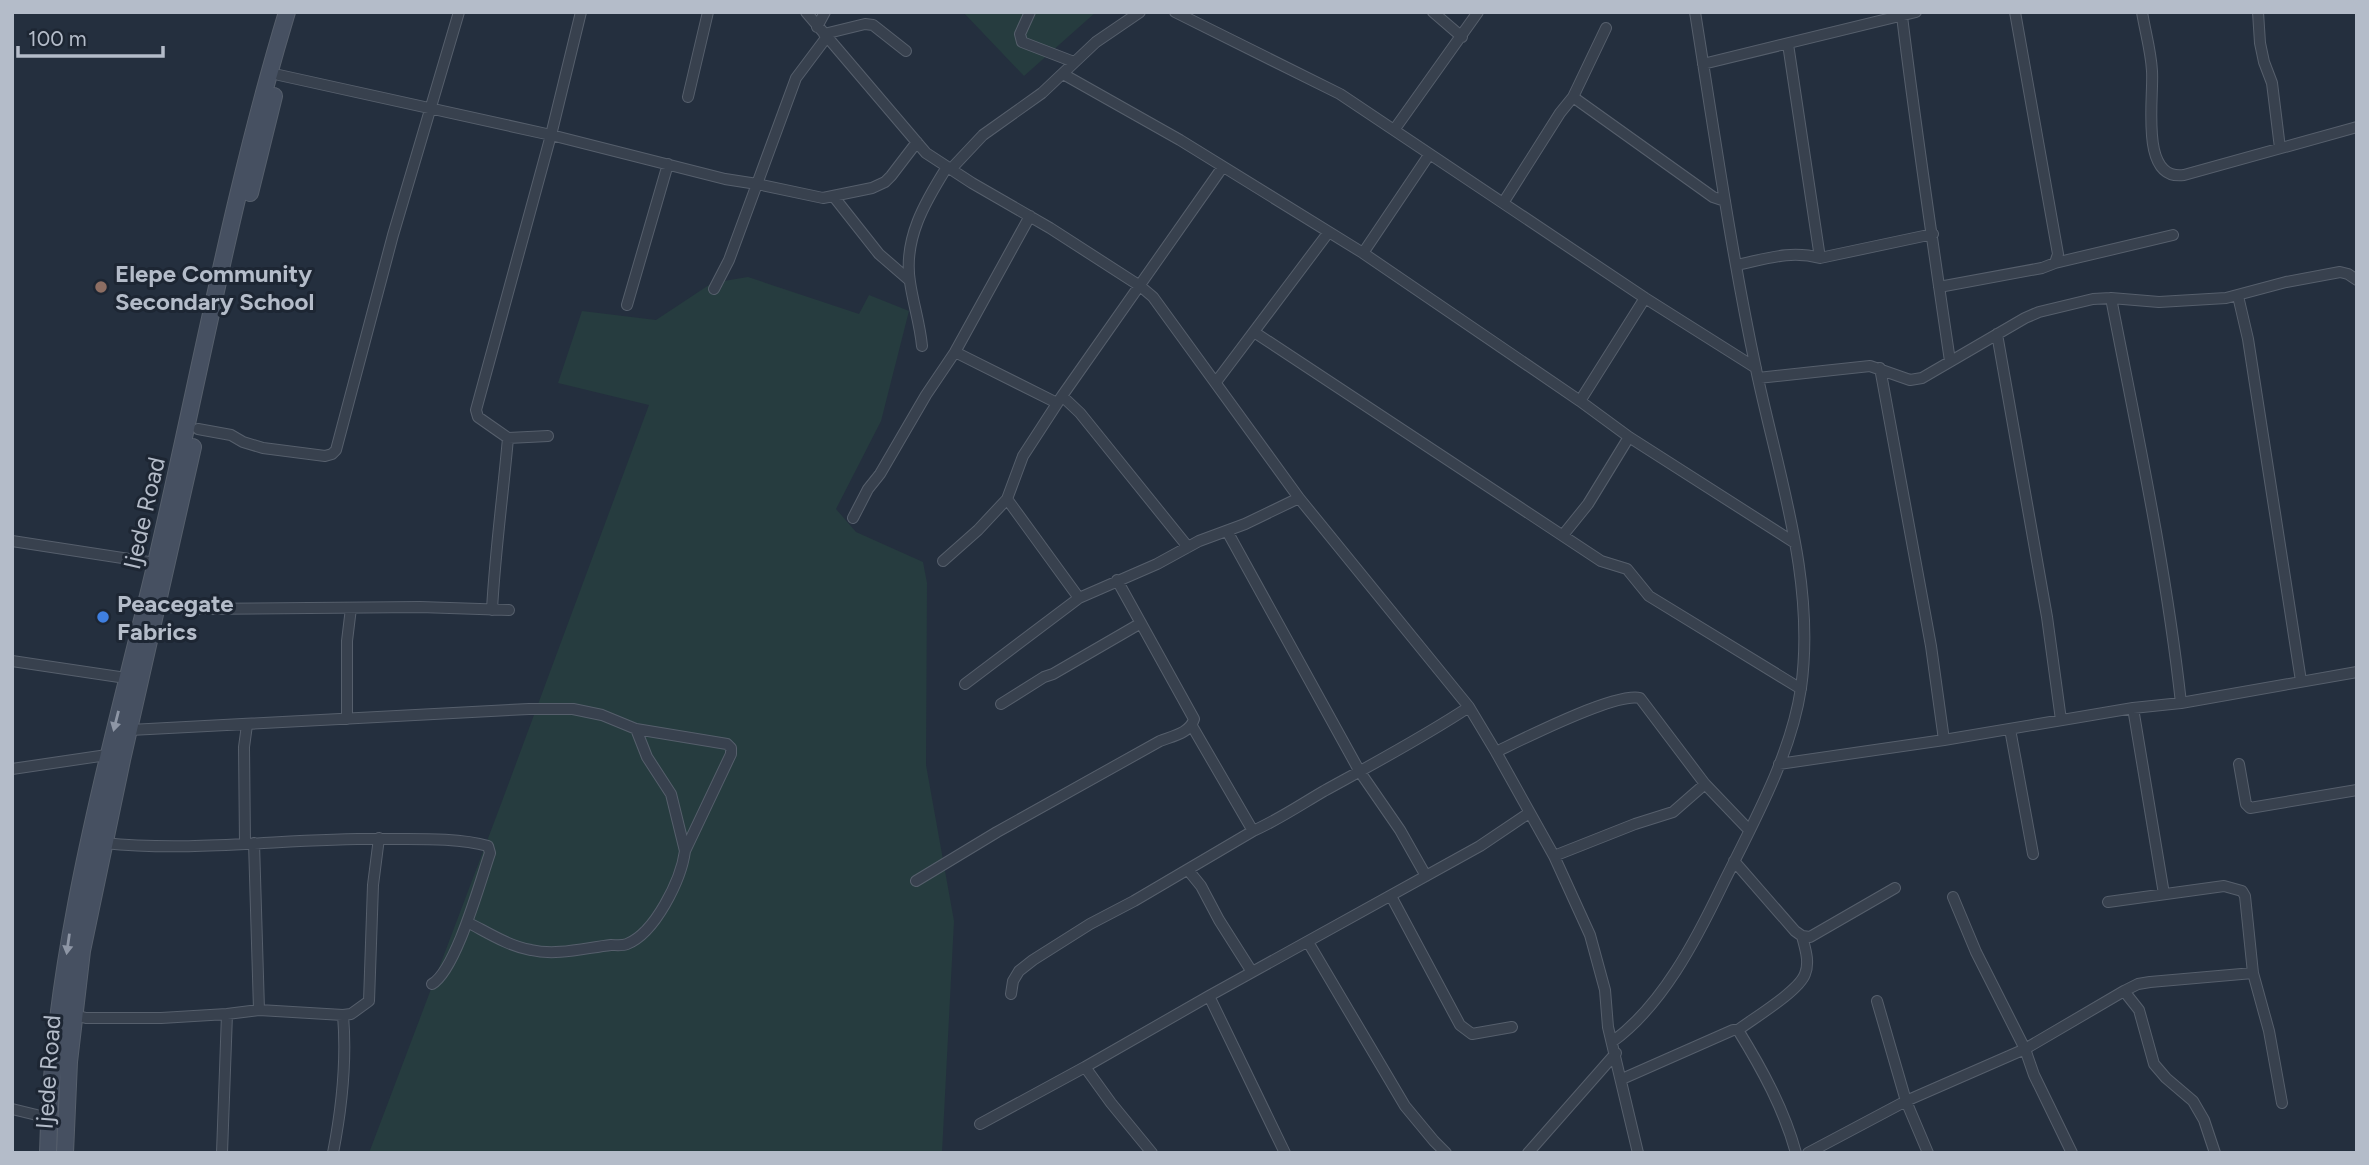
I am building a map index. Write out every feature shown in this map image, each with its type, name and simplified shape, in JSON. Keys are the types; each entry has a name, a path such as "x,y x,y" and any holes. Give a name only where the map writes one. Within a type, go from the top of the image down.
{"main road":[{"name":"Ijede Road","path":"48,1153 59,1007 70,934 107,755 287,12"},
{"name":"Ijede Road","path":"65,1153 69,1062 82,951 104,843 198,429 254,149 298,12"}],"street":[{"path":"198,429 231,435 243,442 277,450 325,456 336,450 393,235 459,12"},
{"path":"548,436 508,438 478,417 476,410 551,135 581,12"},
{"path":"688,97 708,12"},
{"path":"806,12 926,153 1030,216 1153,297 1299,498 1469,708 1554,856 1590,935 1605,990 1608,1027 1638,1153"},
{"path":"714,289 729,260 796,78 822,33 825,12"},
{"path":"1030,12 1020,34 1023,42 1074,62"},
{"path":"922,346 908,264 912,235 928,198 949,168 983,135 1042,93 1096,42 1140,12"},
{"path":"1175,12 1340,94 1757,373 1870,366 1910,380 1922,378 2039,312 2094,299 2158,302 2238,296 2286,282 2340,272 2357,280"},
{"path":"1433,12 1462,37"},
{"path":"1394,130 1478,12"},
{"path":"1528,1153 1614,1047 1652,1005 1703,926 1779,764 1794,723 1801,689 1805,634 1804,602 1795,543 1736,265 1695,12"},
{"path":"1703,64 1916,12"},
{"path":"2015,12 2058,254 2055,263"},
{"path":"2142,12 2152,70 2154,148 2157,161 2166,173 2184,175 2357,127"},
{"path":"2259,12 2260,43 2272,83 2280,149"},
{"path":"1902,16 1923,188 1933,234 1950,361"},
{"path":"822,33 865,24 873,25 906,51"},
{"path":"1503,203 1573,97 1606,29"},
{"path":"1788,44 1820,258"},
{"path":"1063,74 1180,140 1363,253 1629,437 1795,543"},
{"path":"279,75 551,135 725,179 823,198 872,188 885,182 917,142"},
{"path":"1573,97 1713,197 1725,201"},
{"path":"1363,253 1429,155"},
{"path":"627,305 668,164"},
{"path":"943,561 1007,499 1023,456 1060,399 1222,168"},
{"path":"834,197 879,254 909,280"},
{"path":"853,518 868,489 880,474 954,352 1030,216"},
{"path":"1216,382 1328,233"},
{"path":"1736,265 1792,253 1820,258 1933,234"},
{"path":"1939,287 2042,268 2173,236"},
{"path":"2238,296 2248,339 2301,681"},
{"path":"1580,401 1645,298"},
{"path":"2111,298 2162,567 2181,703"},
{"path":"1254,332 1601,561 1627,569 1649,596 1801,689"},
{"path":"1997,334 2047,617 2061,720"},
{"path":"954,352 1060,399 1080,413 1188,547"},
{"path":"1880,368 1931,646 1944,740"},
{"path":"1563,536 1588,504 1629,437"},
{"path":"492,610 494,554 508,438"},
{"path":"965,684 1079,598 1299,498"},
{"path":"1007,499 1079,598"},
{"path":"1227,531 1360,772 1400,830 1426,876"},
{"path":"12,541 155,563"},
{"path":"916,881 997,832 1160,741 1192,726 1194,719 1117,580"},
{"path":"158,606 192,609 317,606 509,610"},
{"path":"347,719 347,640 351,608"},
{"path":"1001,704 1141,622"},
{"path":"12,661 126,678"},
{"path":"1779,764 2133,708 2181,703 2357,672"},
{"path":"1496,752 1563,720 1634,696 1640,698 1705,784 1749,830"},
{"path":"1011,994 1013,981 1019,971 1090,924 1422,738 1469,708"},
{"path":"2133,708 2164,894"},
{"path":"130,730 573,709 602,715 636,729 727,744 731,748 732,754 685,851 676,882 655,920 642,934 625,945 540,952 507,943 467,922"},
{"path":"247,725 244,747 259,1010"},
{"path":"1192,726 1253,831"},
{"path":"636,729 647,758 671,794 685,851"},
{"path":"2010,729 2033,854"},
{"path":"12,769 107,755"},
{"path":"2239,764 2248,807 2357,790"},
{"path":"1554,856 1673,812 1705,784"},
{"path":"980,1124 1480,846 1529,813"},
{"path":"74,1015 98,1018 227,1014 259,1010 343,1016 351,1014 369,1001 373,885 379,838"},
{"path":"104,843 149,846 379,838 488,846 490,853 467,922 442,976 432,984"},
{"path":"1734,861 1795,932 1802,936 1810,937 1895,888"},
{"path":"1188,870 1252,972"},
{"path":"2108,902 2224,886 2242,891 2245,896 2253,973 2269,1031 2282,1103"},
{"path":"1391,896 1461,1025 1472,1034 1512,1027"},
{"path":"1953,897 1976,952 2025,1049 2034,1075 2072,1153"},
{"path":"1622,1079 1738,1030 1800,985 1806,972 1807,957 1802,936"},
{"path":"1308,942 1405,1106 1446,1153"},
{"path":"1808,1153 1906,1101 2025,1049 2138,984 2253,973"},
{"path":"2124,991 2139,1010 2154,1064 2193,1101 2204,1121 2213,1152"},
{"path":"1209,996 1285,1153"},
{"path":"1878,1001 1906,1101 1928,1153"},
{"path":"222,1153 227,1014"},
{"path":"333,1153 340,1118 346,1049 343,1016"},
{"path":"1738,1030 1761,1066 1790,1130 1796,1153"},
{"path":"1085,1067 1152,1153"},
{"path":"12,1109 49,1118"}],"green space":[{"path":"963,12 1096,12 1024,76"},
{"path":"748,277 859,314 869,295 909,311 881,421 836,509 856,532 923,562 927,583 926,765 954,921 942,1153 369,1153 649,405 558,383 582,311 656,320 712,283"}],"place":[{"name":"Elepe Community Secondary School","path":"101,287"},
{"name":"Peacegate Fabrics","path":"103,617"}]}
